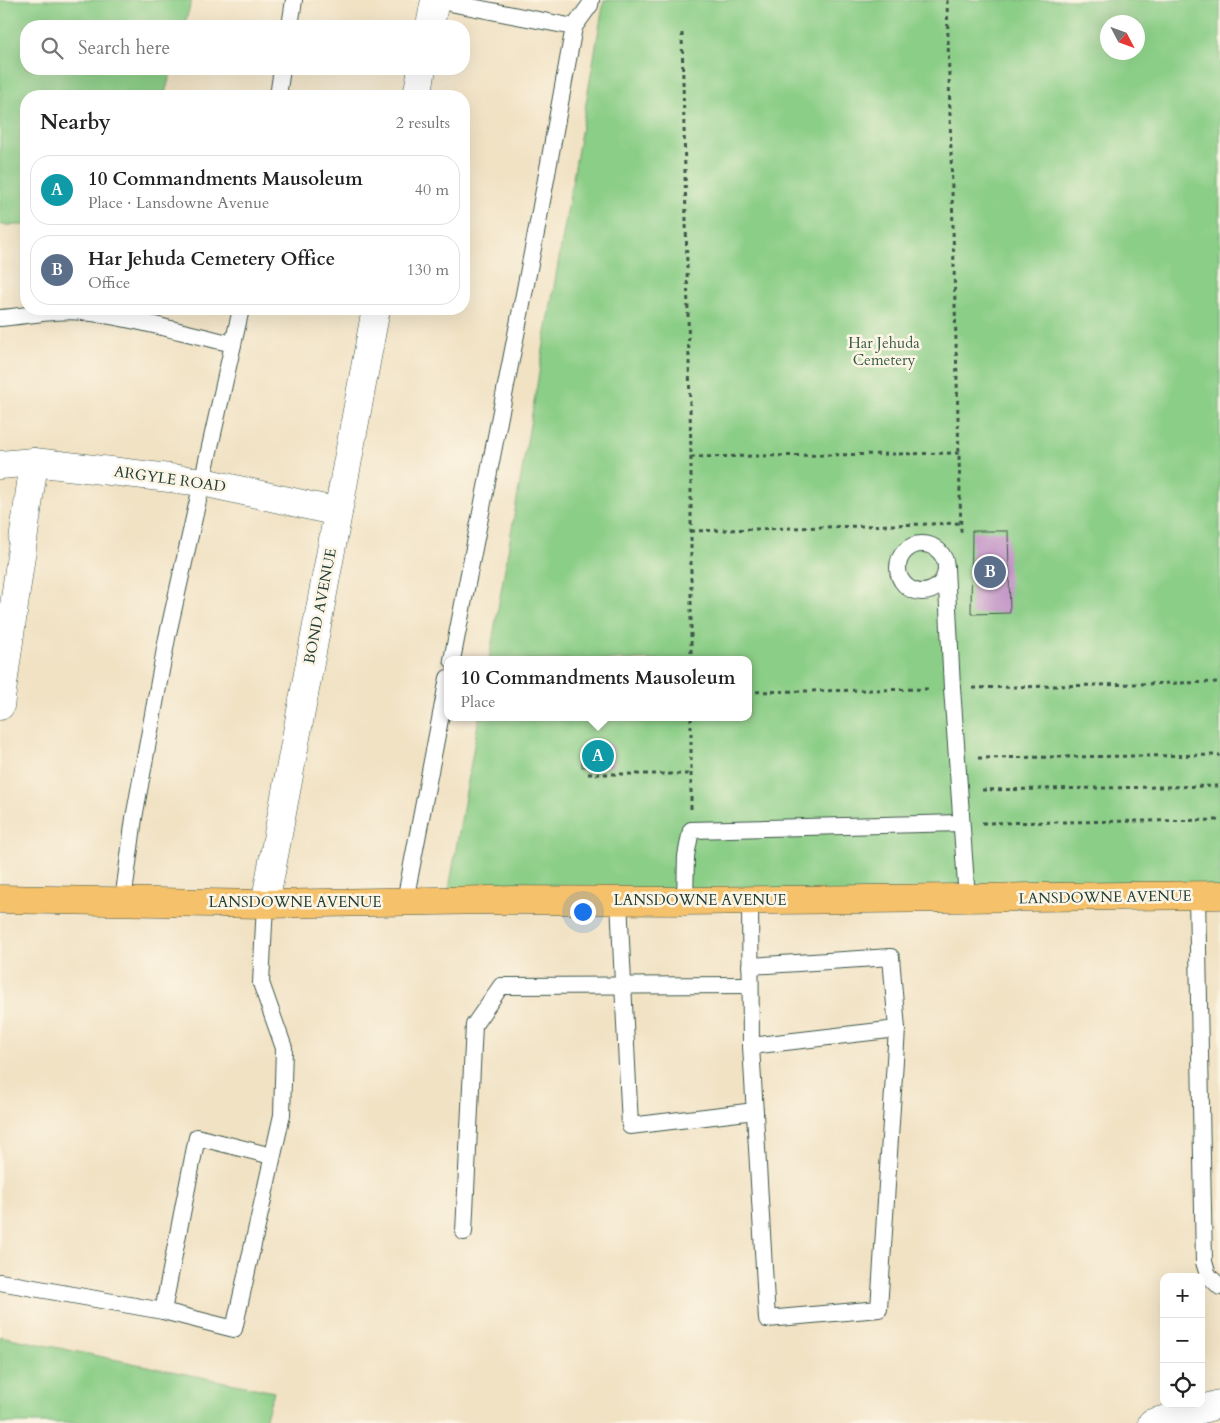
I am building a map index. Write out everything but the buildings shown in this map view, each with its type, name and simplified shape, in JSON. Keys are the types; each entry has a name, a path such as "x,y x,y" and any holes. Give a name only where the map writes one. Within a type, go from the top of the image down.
{"main road":[{"name":"LANSDOWNE AVENUE","path":"0,899 265,904 967,899 1208,895"}],"street":[{"path":"431,20 435,0"},
{"path":"418,90 421,75"},
{"name":"BOND AVENUE","path":"265,904 375,315"},
{"path":"0,706 34,462"},
{"name":"ARGYLE ROAD","path":"0,465 34,462 203,482 338,512"},
{"path":"1152,1423 1220,1404"}],"lane":[{"path":"291,20 294,0"},
{"path":"435,0 574,27"},
{"path":"453,656 535,238 574,27 590,5 591,0"},
{"path":"279,90 281,75"},
{"path":"0,318 24,315"},
{"path":"100,315 233,344"},
{"path":"123,901 134,818 167,638 240,315"},
{"path":"946,568 952,688 967,899"},
{"path":"405,902 444,699"},
{"path":"685,901 686,856 691,830 961,823"},
{"path":"1208,895 1204,1262 1208,1275 1220,1287"},
{"path":"750,900 750,966 750,985 751,1046 767,1319 879,1309 897,1029 891,957 750,966"},
{"path":"620,901 630,1126 755,1111"},
{"path":"0,1282 163,1311 234,1329 282,1115 284,1048 261,983 265,904"},
{"path":"464,1232 474,1025 489,1001 502,986 623,984 750,985"},
{"path":"751,1046 897,1029"},
{"path":"163,1311 197,1137 272,1156"}],"path":[{"path":"947,0 961,532"},
{"path":"682,33 691,457 691,656"},
{"path":"691,457 959,452"},
{"path":"691,531 961,524"},
{"path":"752,692 1220,682"},
{"path":"691,721 691,830"},
{"path":"957,758 1220,755"},
{"path":"588,774 691,774"},
{"path":"959,790 1220,786"},
{"path":"961,823 1220,820"}],"green space":[{"path":"0,0 192,0 186,20 20,20 20,75 170,75 166,90 20,90 20,225 0,225"},
{"name":"Har Jehuda Cemetery","path":"604,0 1220,0 1220,894 447,901 478,721 752,721 752,656 490,656"},
{"path":"0,1336 274,1392 264,1423 0,1423"}],"place":[{"name":"Har Jehuda Cemetery Office","path":"990,572"},
{"name":"10 Commandments Mausoleum","path":"598,756"}]}
